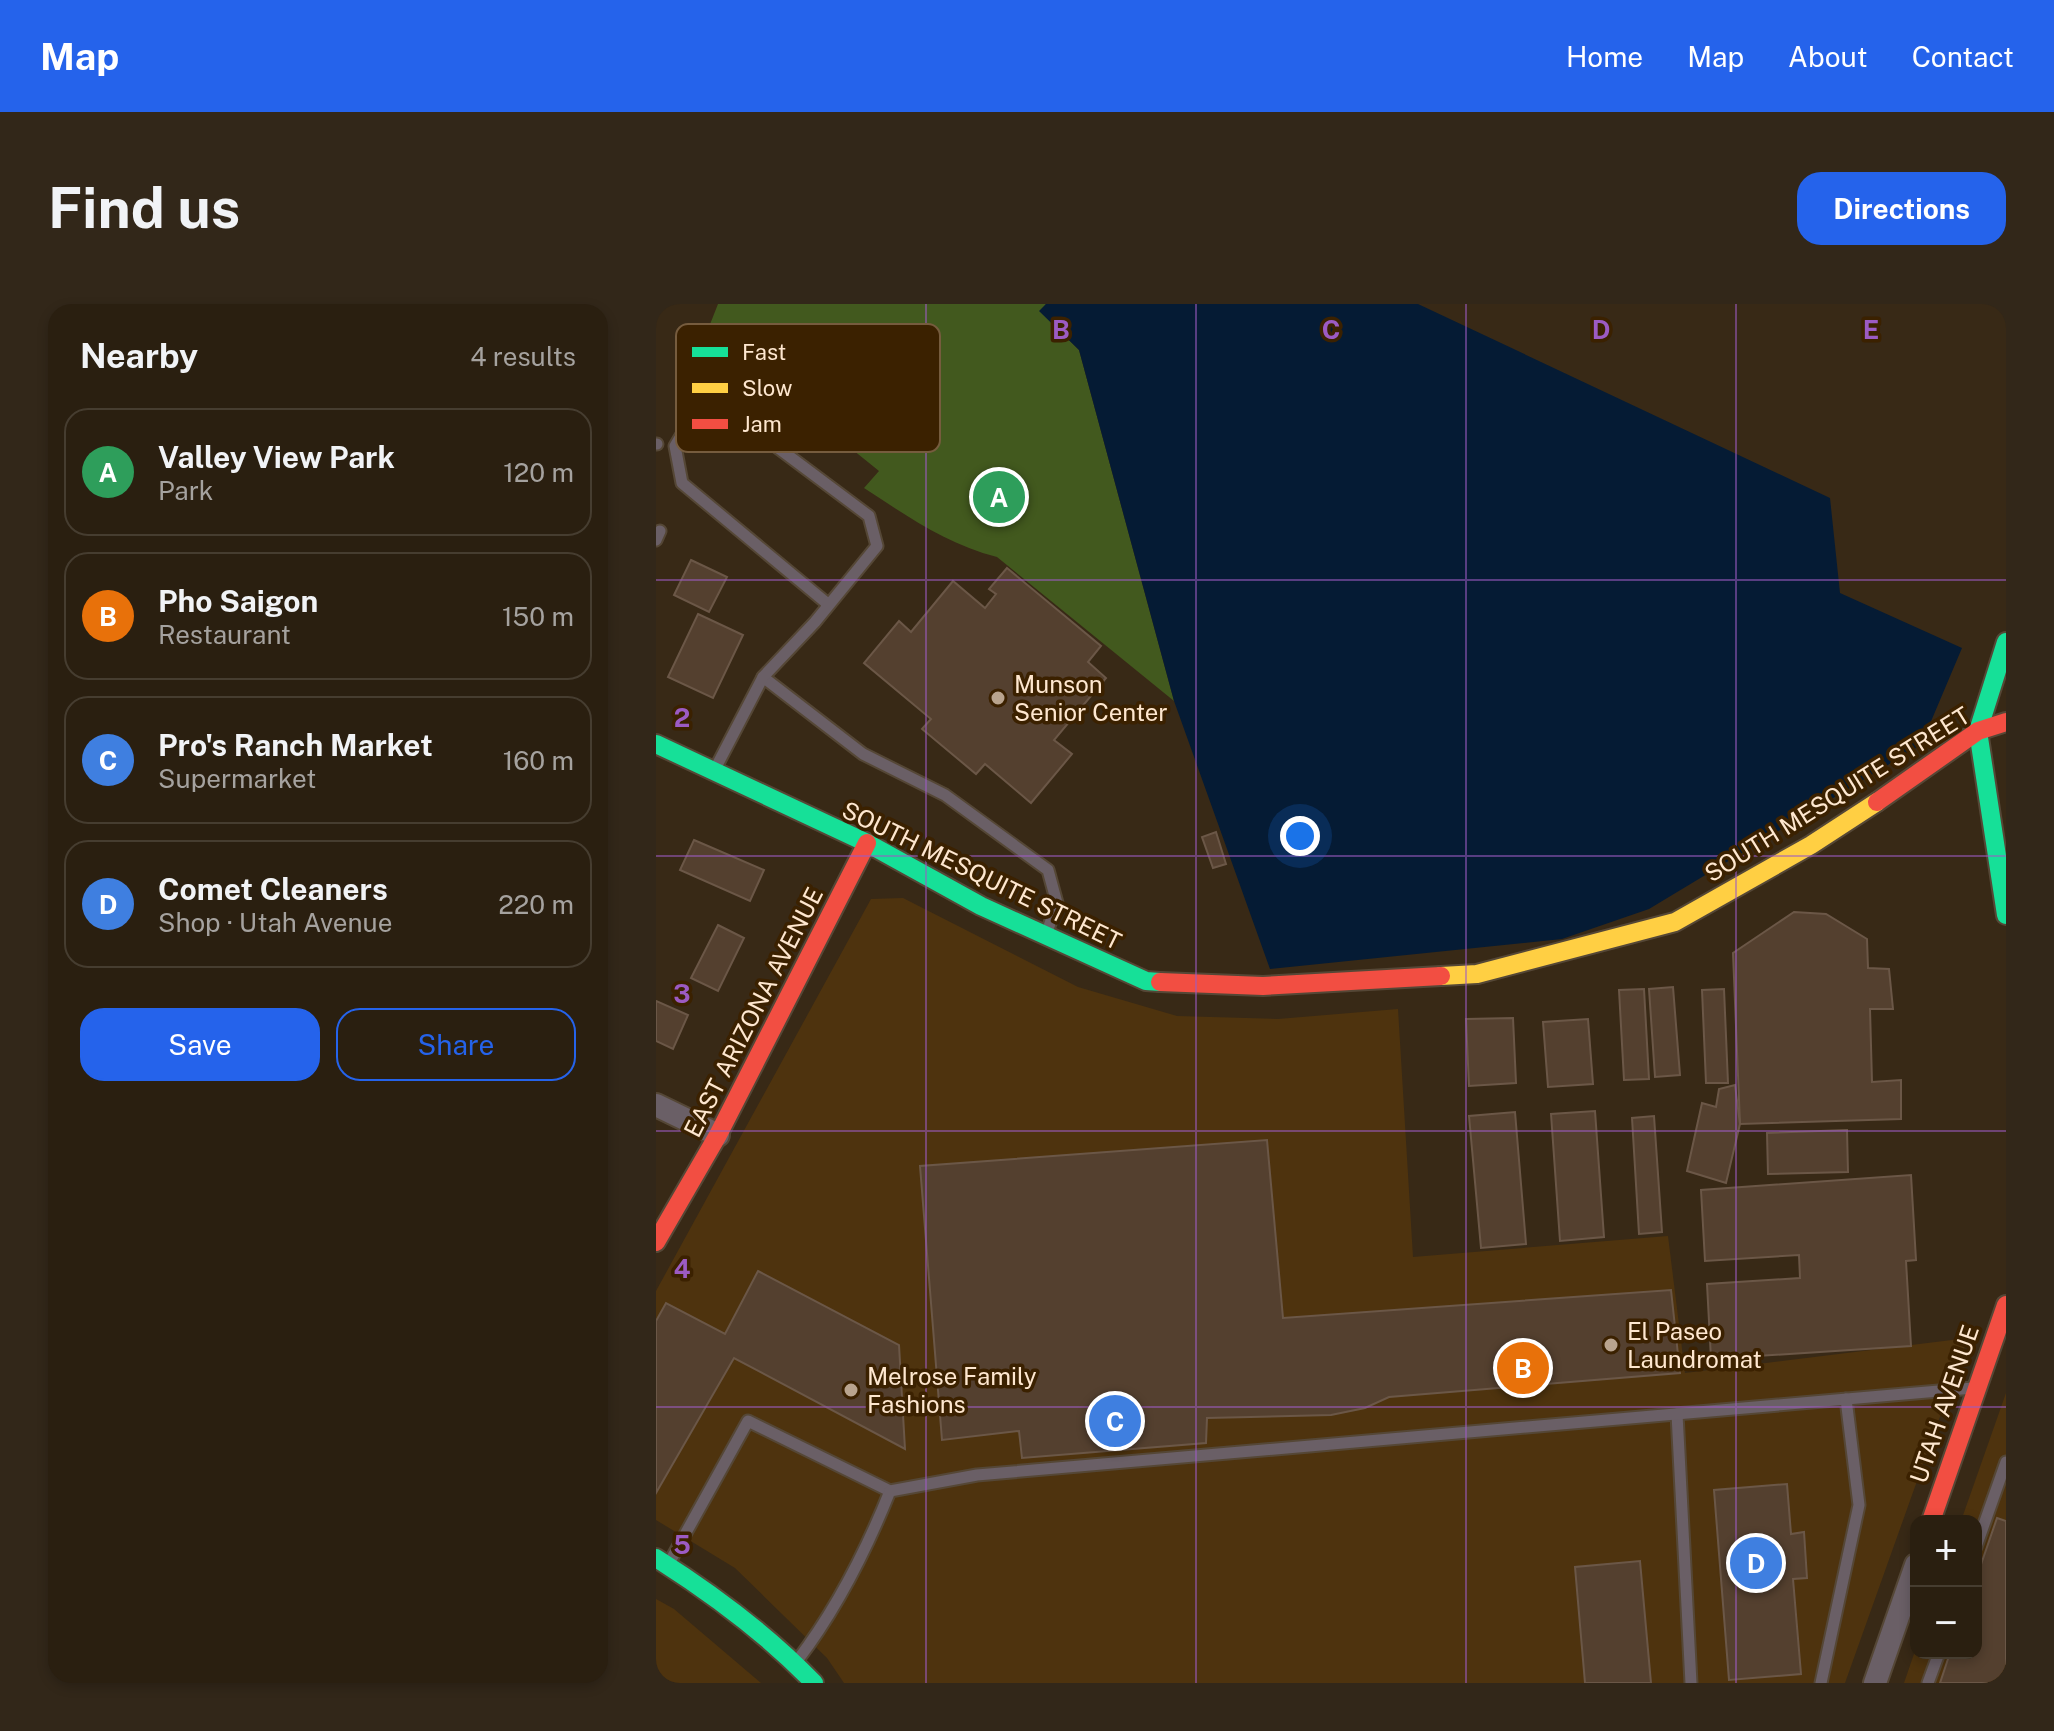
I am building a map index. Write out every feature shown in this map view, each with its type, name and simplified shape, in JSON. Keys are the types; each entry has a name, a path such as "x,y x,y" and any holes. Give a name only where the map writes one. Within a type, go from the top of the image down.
{"street":[{"path":"2006,642 1978,731 2006,915"},
{"name":"SOUTH MESQUITE STREET","path":"656,744 867,843 981,906 1146,981 1263,986 1477,974 1675,922 1811,845 1908,782 1978,731 2006,722"},
{"name":"EAST ARIZONA AVENUE","path":"656,1242 718,1135 867,843"},
{"path":"656,1105 718,1135"},
{"name":"UTAH AVENUE","path":"1933,1515 2006,1305"},
{"path":"662,1562 722,1602 796,1662 814,1683"},
{"path":"1875,1683 1910,1582"}],"lane":[{"path":"676,452 682,483 829,605"},
{"path":"714,771 763,677 829,605 877,546 869,516 784,452"},
{"path":"763,677 863,754 945,795 1048,870 1057,903 1046,936"},
{"path":"662,1562 748,1421 890,1491 977,1475 1977,1388"},
{"path":"1821,1683 1859,1505 1846,1399"},
{"path":"1677,1414 1691,1683"},
{"path":"1982,1532 2003,1479 2006,1462"},
{"path":"796,1662 825,1624 890,1491"},
{"path":"1928,1683 1937,1659"}],"shaded area":[{"path":"903,898 1078,987 1177,1016 1278,1019 1398,1009 1413,1257 1668,1236 1685,1373 1968,1338 1845,1683 844,1683 827,1658 735,1568 656,1520 656,1291 871,899"},
{"path":"2006,1393 2006,1683 1904,1683 1912,1659 1982,1659 1982,1515 1963,1515"},
{"path":"656,1599 674,1609 761,1683 656,1683"}],"green space":[{"path":"718,304 1046,304 1040,311 1079,350 1174,701 997,557 944,537 864,488 879,471 855,452 940,452 940,324 710,324"}],"water":[{"path":"1046,304 1418,304 1830,498 1840,593 1962,648 1921,745 1649,909 1562,939 1270,969 1174,701 1079,350 1039,311"}],"building":[{"path":"691,560 727,577 709,612 674,595"},
{"name":"Munson Senior Center","path":"1007,568 1101,646 1088,662 1106,678 1054,740 1072,754 1031,803 985,764 976,774 922,729 931,719 864,663 899,621 911,632 953,581 985,608 996,594 989,589"},
{"path":"698,614 743,635 713,698 668,677"},
{"path":"1216,832 1226,864 1213,868 1202,837"},
{"path":"694,840 764,870 750,901 680,870"},
{"path":"1794,912 1826,914 1867,939 1868,968 1889,969 1893,1009 1870,1009 1872,1082 1901,1080 1901,1119 1740,1124 1733,953"},
{"path":"718,925 744,938 718,991 691,978"},
{"path":"1673,987 1680,1075 1655,1077 1649,989"},
{"path":"1644,989 1649,1079 1624,1080 1619,990"},
{"path":"1724,989 1728,1083 1706,1083 1702,990"},
{"path":"656,1001 688,1015 673,1049 656,1041"},
{"path":"1513,1018 1516,1083 1469,1086 1466,1019"},
{"path":"1588,1019 1593,1084 1548,1087 1543,1022"},
{"path":"1735,1085 1740,1124 1726,1183 1687,1171 1702,1103 1716,1107 1719,1089"},
{"path":"1595,1111 1604,1237 1560,1241 1551,1114"},
{"path":"1515,1112 1526,1244 1481,1248 1469,1116"},
{"path":"1654,1116 1662,1232 1639,1234 1632,1118"},
{"path":"1847,1130 1848,1172 1768,1174 1767,1133"},
{"path":"1267,1140 1283,1318 1671,1290 1680,1373 1389,1397 1365,1408 1331,1415 1207,1418 1206,1443 1022,1458 1019,1431 942,1440 920,1166"},
{"path":"1911,1175 1916,1260 1906,1261 1911,1346 1711,1359 1707,1284 1800,1278 1799,1255 1705,1261 1701,1190"},
{"path":"758,1271 899,1345 905,1449 734,1358 656,1493 656,1321 666,1303 725,1334"},
{"path":"1787,1484 1791,1534 1804,1532 1807,1578 1793,1579 1801,1674 1729,1680 1714,1490"},
{"path":"1997,1518 2006,1521 2006,1683 1940,1683 1948,1659 1982,1659 1982,1562"},
{"path":"1640,1561 1651,1683 1585,1683 1575,1567"}],"traffic: fast":[{"path":"2006,642 1978,731 2006,915"},
{"path":"656,744 867,843 981,906 1146,981 1160,982"},
{"path":"656,1558 739,1616 814,1683"}],"traffic: slow":[{"path":"1441,976 1477,974 1675,922 1811,845 1877,802"}],"traffic: jam":[{"path":"1877,802 1978,731 2006,722"},
{"path":"656,1242 718,1135 867,843"},
{"path":"1160,982 1263,986 1441,976"},
{"path":"1933,1515 2006,1305"}],"place":[{"name":"Valley View Park","path":"999,497"},
{"name":"Munson Senior Center","path":"998,698"},
{"name":"El Paseo Laundromat","path":"1611,1345"},
{"name":"Pho Saigon","path":"1523,1368"},
{"name":"Melrose Family Fashions","path":"851,1390"},
{"name":"Pro's Ranch Market","path":"1115,1421"},
{"name":"Comet Cleaners","path":"1756,1563"}]}
